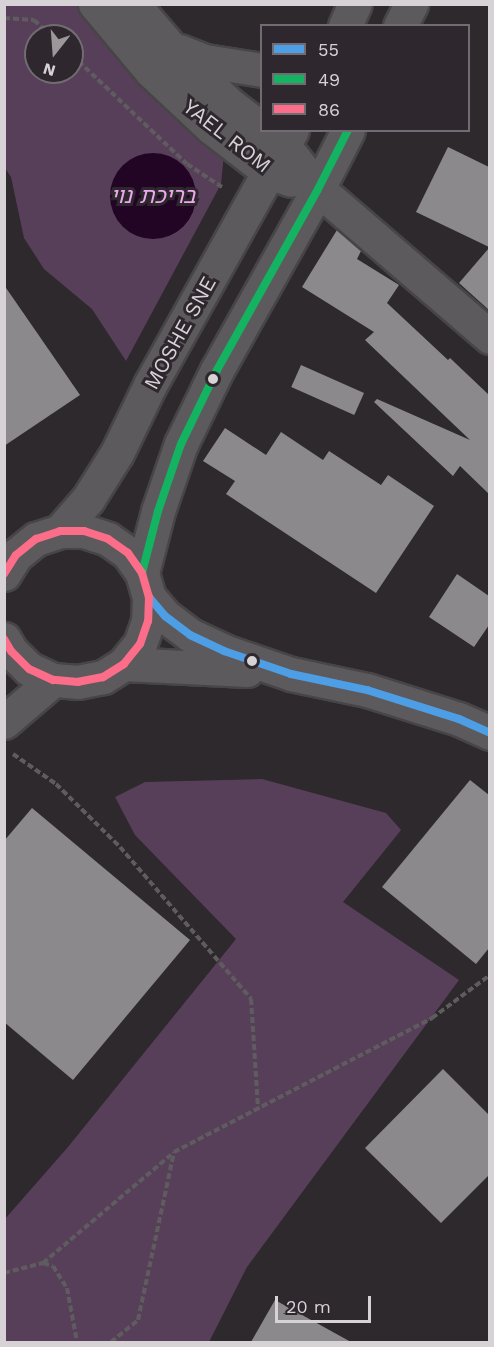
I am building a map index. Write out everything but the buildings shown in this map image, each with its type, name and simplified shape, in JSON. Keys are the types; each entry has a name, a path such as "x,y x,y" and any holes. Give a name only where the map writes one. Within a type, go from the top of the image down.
{"street":[{"name":"YAEL ROM","path":"94,4 151,71 212,128 274,142"},
{"name":"YAEL ROM","path":"133,4 170,47 230,105 260,130"},
{"path":"401,24 411,4"},
{"path":"170,47 205,61 260,70"},
{"name":"YAEL ROM","path":"262,132 318,189 489,337"},
{"path":"4,639 11,651 29,669 53,680 78,682 103,677 124,664 140,644 148,621 146,585 158,511 181,444 217,370 318,189 347,132"},
{"name":"MOSHE SNE","path":"60,531 88,500 117,453 150,386 250,206 274,142"},
{"path":"8,558 36,539 60,531 84,531 108,538 128,553 165,616 190,635 224,651 291,674 367,690 459,719 489,733"},
{"path":"124,664 170,664 291,674"},
{"path":"4,722 53,680"}],"path":[{"path":"4,18 34,20 38,24"},
{"path":"84,66 187,164 250,206"},
{"path":"4,748 56,784 120,847 251,999 258,1108"},
{"path":"4,1273 44,1263 174,1152 432,1018 489,975"},
{"path":"111,1342 138,1320 174,1152"},
{"path":"44,1263 53,1266 67,1288 77,1342"}],"shaded area":[{"path":"5,5 78,5 89,21 224,154 221,184 126,361 92,309 44,269 24,238 11,177 5,168"},
{"path":"262,779 386,813 401,830 343,902 459,980 247,1267 209,1342 5,1342 5,1219 68,1147 236,939 135,835 115,797 145,782"}],"water":[{"name":"בריכת נוי","path":"153,153 169,157 183,166 192,180 196,196 192,212 183,226 169,235 153,239 137,235 123,226 114,212 110,196 114,180 123,166 137,157"}],"transit line":[{"name":"49","path":"142,573 158,511 181,444 217,370 318,189 347,132"},
{"name":"86","path":"4,574 16,555 36,539 60,531 84,531 108,539 128,553 142,573 149,597 148,621 140,644 124,664 103,677 78,682 53,680 29,669 11,651 4,639"},
{"name":"55","path":"149,597 165,616 190,635 224,651 291,674 367,690 459,719 490,733"}]}
